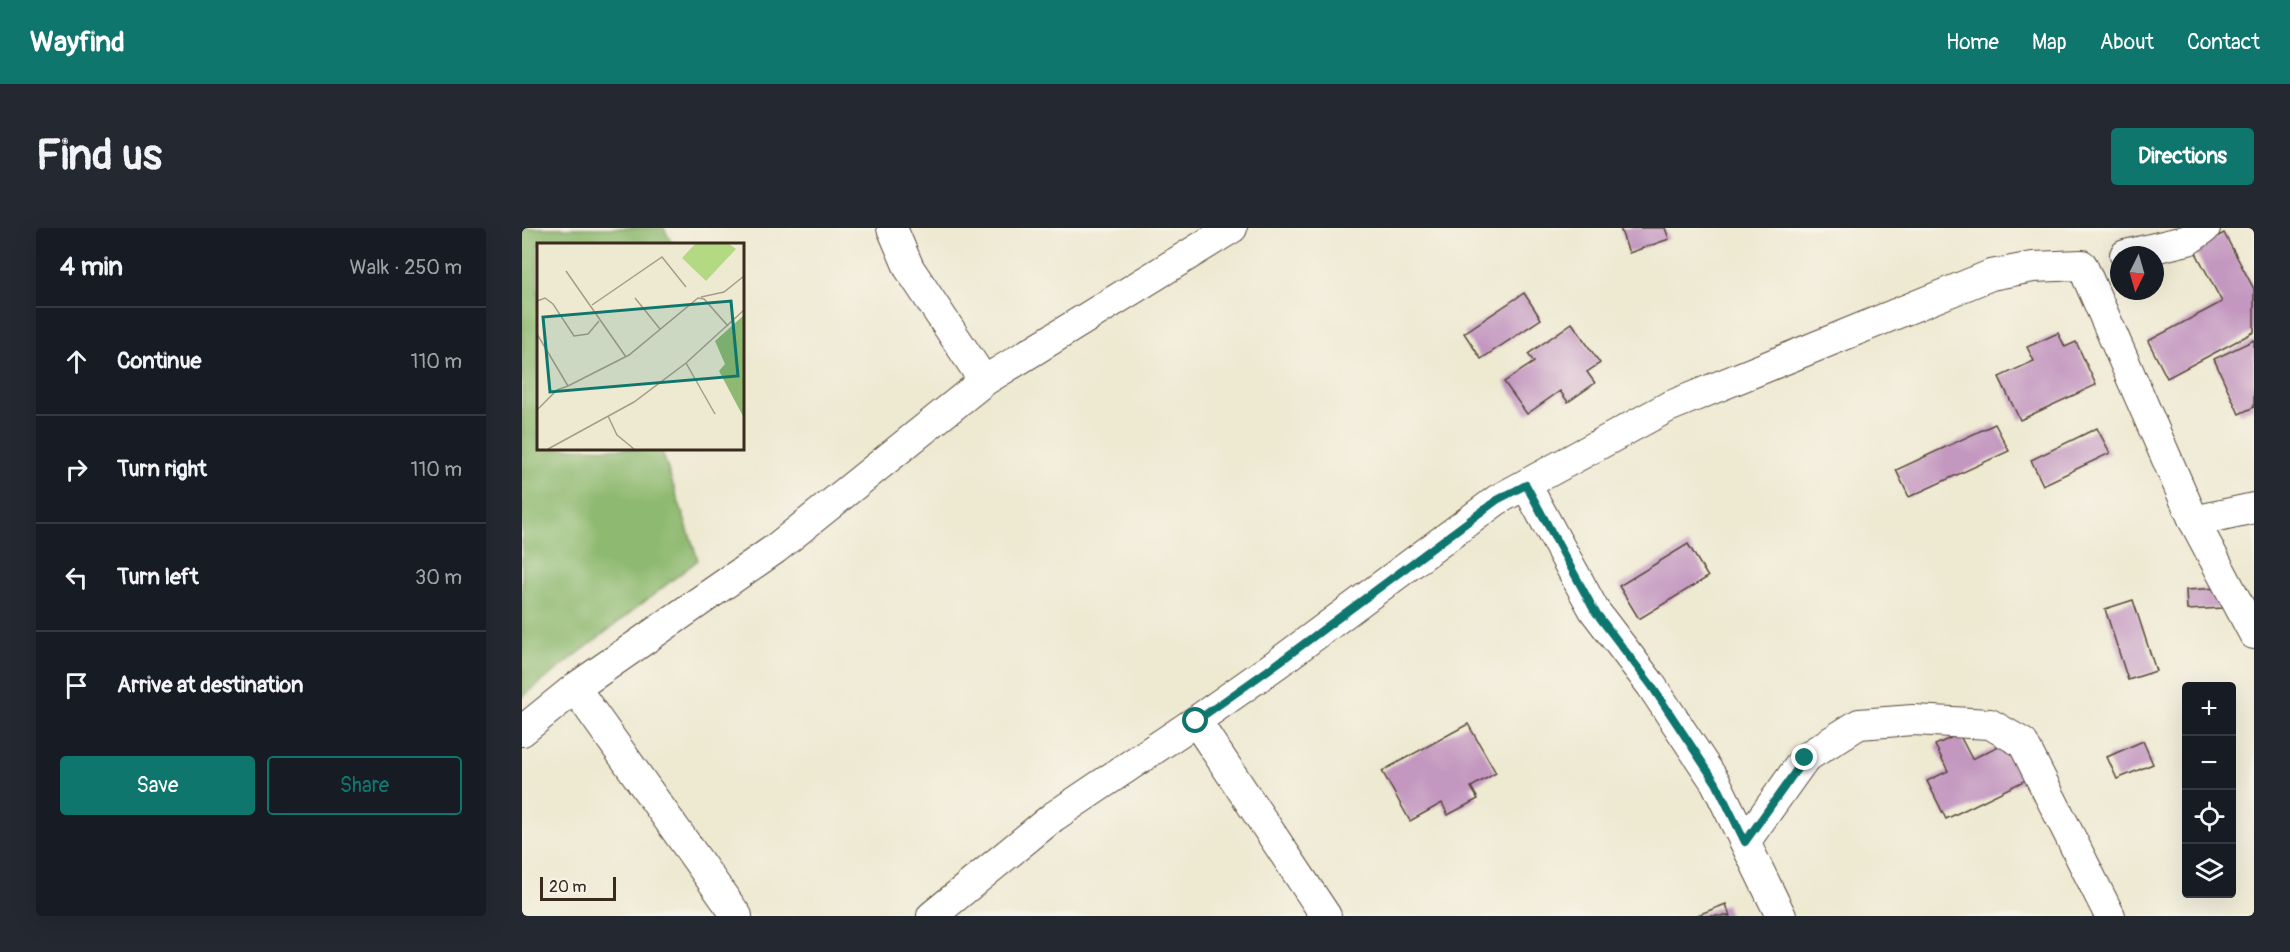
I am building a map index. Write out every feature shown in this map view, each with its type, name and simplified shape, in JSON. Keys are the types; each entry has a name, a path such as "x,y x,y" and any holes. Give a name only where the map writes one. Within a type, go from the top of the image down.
{"street":[{"path":"892,228 909,268 984,381"},
{"path":"522,731 575,688 775,549 984,381 1232,228"},
{"path":"2163,246 2188,240 2205,228"},
{"path":"932,916 1053,817 1278,663 1497,500 1668,407 1991,275 2033,267 2082,265 2110,258"},
{"path":"2082,265 2194,521 2254,634"},
{"path":"1526,485 1594,610 1651,685 1716,783 1781,916"},
{"path":"2194,521 2254,508"},
{"path":"575,688 737,916"},
{"path":"1745,842 1805,758 1858,724 1913,720 1990,724 2024,743 2110,916"},
{"path":"1196,721 1326,916"}],"green space":[{"path":"522,228 664,228 672,243 537,243 537,450 661,450 698,560 522,697"}],"building":[{"path":"1620,228 1665,228 1669,239 1629,253"},
{"path":"2224,233 2254,289 2254,332 2167,378 2148,341 2222,302 2194,249"},
{"path":"1524,293 1541,319 1481,359 1464,333"},
{"path":"1572,323 1600,363 1587,372 1595,383 1568,402 1560,391 1527,414 1504,382 1534,362 1528,354"},
{"path":"2058,333 2065,347 2076,342 2096,385 2020,420 1999,377 2034,361 2027,347"},
{"path":"2254,340 2254,407 2239,414 2214,359"},
{"path":"1995,424 2009,451 1909,497 1896,470"},
{"path":"2097,428 2110,453 2043,485 2031,460"},
{"path":"1688,544 1708,577 1639,619 1619,586"},
{"path":"2222,588 2223,608 2187,610 2186,590"},
{"path":"2133,600 2156,671 2128,680 2105,609"},
{"path":"1468,724 1496,773 1471,787 1478,799 1448,815 1442,803 1410,821 1382,771"},
{"path":"1959,734 1972,759 2009,741 2028,779 1946,819 1927,781 1948,771 1935,745"},
{"path":"2143,741 2153,764 2117,779 2107,757"},
{"path":"1726,904 1730,916 1695,916"}],"route":[{"path":"1196,721 1497,500 1526,485 1594,610 1651,685 1716,783 1745,842 1805,758"}]}
